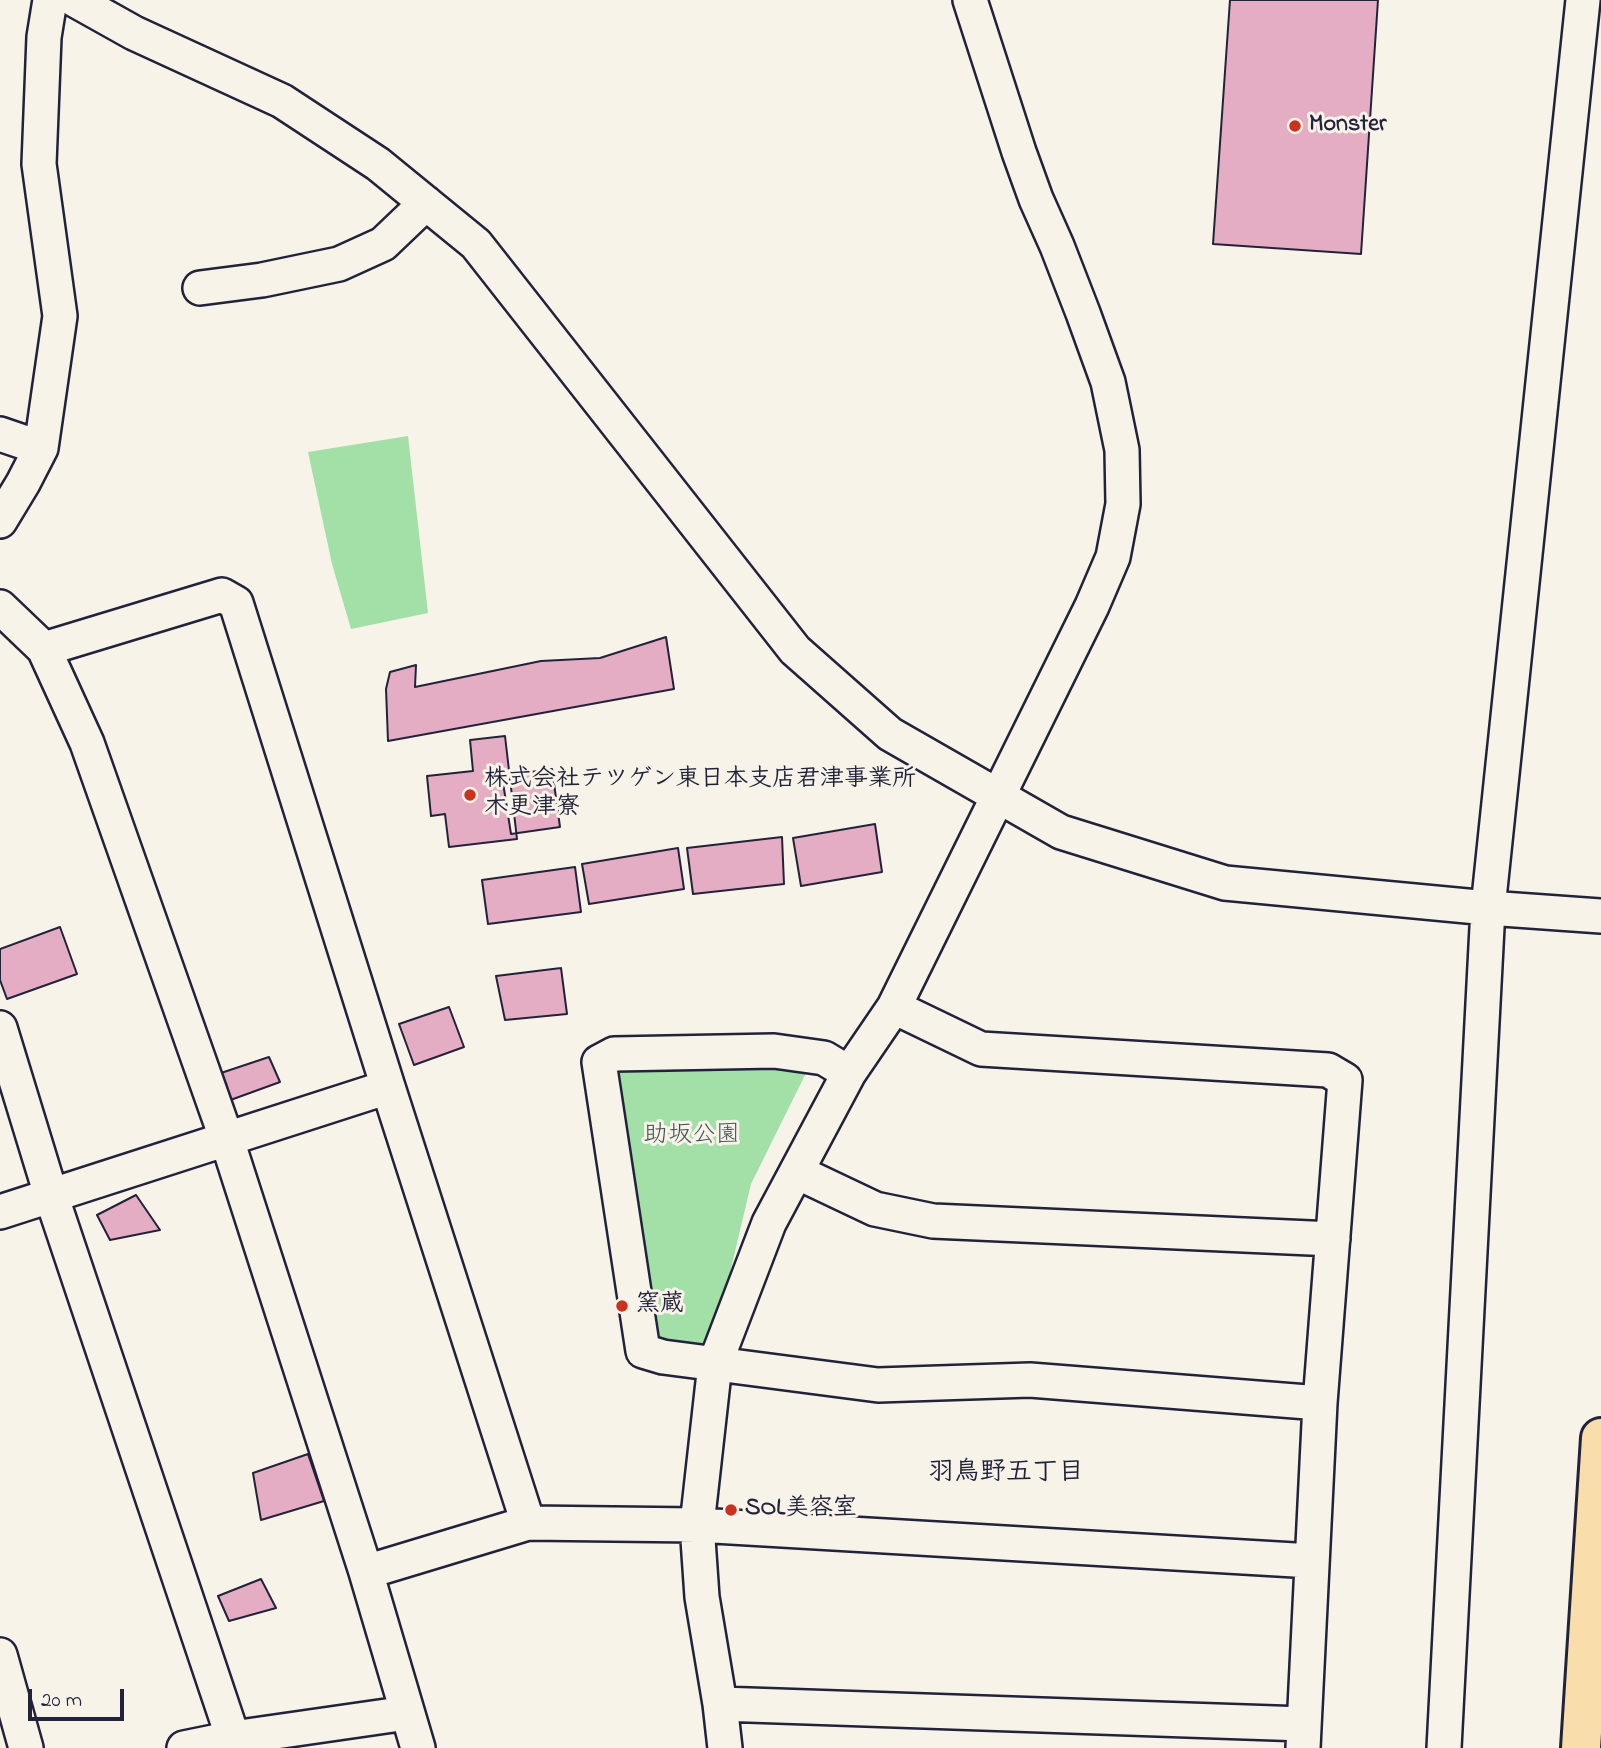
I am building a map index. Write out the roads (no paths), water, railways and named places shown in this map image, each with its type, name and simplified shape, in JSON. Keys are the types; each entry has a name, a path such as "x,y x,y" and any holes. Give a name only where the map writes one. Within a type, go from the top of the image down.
{"highway":[{"path":"1580,1748 1601,1438"}],"street":[{"path":"0,521 41,448 60,316 39,164 44,37 50,0"},
{"path":"75,0 134,33 282,101 378,164 476,244 794,650 890,734 1060,832 1225,884 1601,916"},
{"path":"726,1748 702,1597 696,1525 715,1364 769,1223 849,1073 894,1007 1093,606 1113,557 1123,504 1122,450 1108,382 1019,152 970,0"},
{"path":"1444,1748 1488,908 1583,0"},
{"path":"200,288 262,280 340,264 383,244 426,203"},
{"path":"0,434 41,448"},
{"path":"44,649 222,595 236,603 528,1523"},
{"path":"0,607 44,649 87,743 227,1140 366,1572 418,1748"},
{"path":"720,1704 1303,1736 1320,1403 1345,1080 1328,1070 981,1049 894,1007"},
{"path":"0,1028 51,1195 233,1743"},
{"path":"849,1073 824,1058 774,1051 614,1054 599,1062 643,1351 663,1357 878,1385 1030,1380 1320,1403"},
{"path":"0,1212 388,1087"},
{"path":"796,1172 875,1209 933,1221 1333,1239"},
{"path":"366,1572 528,1523 696,1525 1312,1561"},
{"path":"0,1655 26,1748"},
{"path":"184,1748 233,1743 407,1713"}],"place":[{"name":"Monster","path":"1295,126"},
{"name":"株式会社テツゲン東日本支店君津事業所 木更津寮","path":"470,795"},
{"name":"窯蔵","path":"622,1306"},
{"name":"SOL美容室","path":"731,1510"}],"district":[{"name":"羽鳥野五丁目","path":"1006,1475"}],"park label":[{"name":"助坂公園","path":"692,1137"}]}
